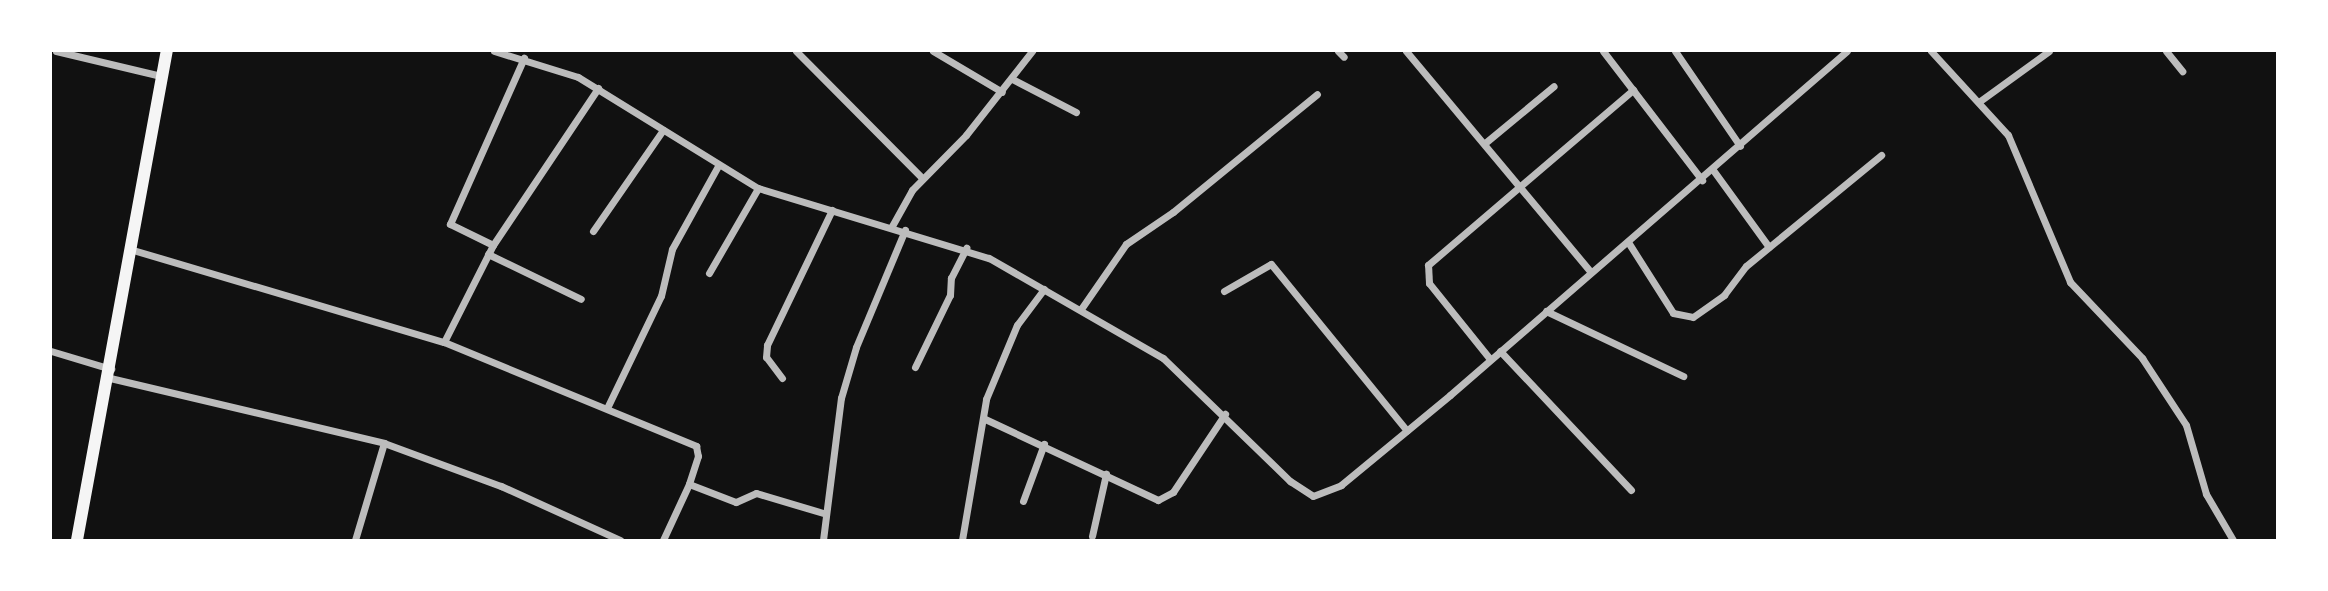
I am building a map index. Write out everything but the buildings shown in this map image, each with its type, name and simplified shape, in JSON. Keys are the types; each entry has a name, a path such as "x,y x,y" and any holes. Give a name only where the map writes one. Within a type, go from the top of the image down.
{"highway":[{"path":"77,540 111,373 167,51"}],"street":[{"path":"58,51 161,76"},
{"path":"494,51 535,61 598,88 718,166 758,188 966,248 1081,309 1163,358 1225,414 1296,486 1313,496 1341,485 1407,431 1702,180 1847,51"},
{"path":"535,61 540,51"},
{"path":"796,51 922,178"},
{"path":"933,51 1002,92"},
{"path":"892,226 922,178 1002,92 1032,51"},
{"path":"1338,51 1344,57"},
{"path":"1406,51 1591,272"},
{"path":"1675,51 1740,146"},
{"path":"1931,51 1980,101 2014,145 2070,282 2142,358 2186,425 2203,485 2232,540"},
{"path":"1980,101 2049,51"},
{"path":"2166,51 2182,71"},
{"path":"1607,52 1702,180"},
{"path":"493,245 450,224 523,58"},
{"path":"1012,79 1076,112"},
{"path":"1485,143 1554,86"},
{"path":"444,342 493,245 598,88"},
{"path":"1490,359 1429,282 1426,272 1433,258 1633,90"},
{"path":"1081,309 1126,244 1173,212 1317,94"},
{"path":"593,231 663,130"},
{"path":"1628,242 1673,313 1685,318 1724,295 1746,266 1881,155"},
{"path":"607,408 661,296 672,250 718,166"},
{"path":"1713,170 1769,247"},
{"path":"709,273 758,188"},
{"path":"782,378 765,357 767,345 832,210"},
{"path":"823,540 824,513 845,385 856,347 905,230"},
{"path":"915,367 950,295 951,278 966,248"},
{"path":"132,250 444,342 696,446 698,456 689,485 663,540"},
{"path":"488,254 581,299"},
{"path":"1224,290 1271,264 1407,431"},
{"path":"962,540 985,419 986,399 1017,325 1044,289"},
{"path":"1546,312 1683,376"},
{"path":"51,351 111,373 384,443 501,486 620,540"},
{"path":"1500,351 1631,490"},
{"path":"985,419 1163,499 1174,492 1225,414"},
{"path":"355,540 384,443"},
{"path":"1023,501 1044,444"},
{"path":"1092,536 1106,474"},
{"path":"689,485 736,502 756,493 824,513"}]}
